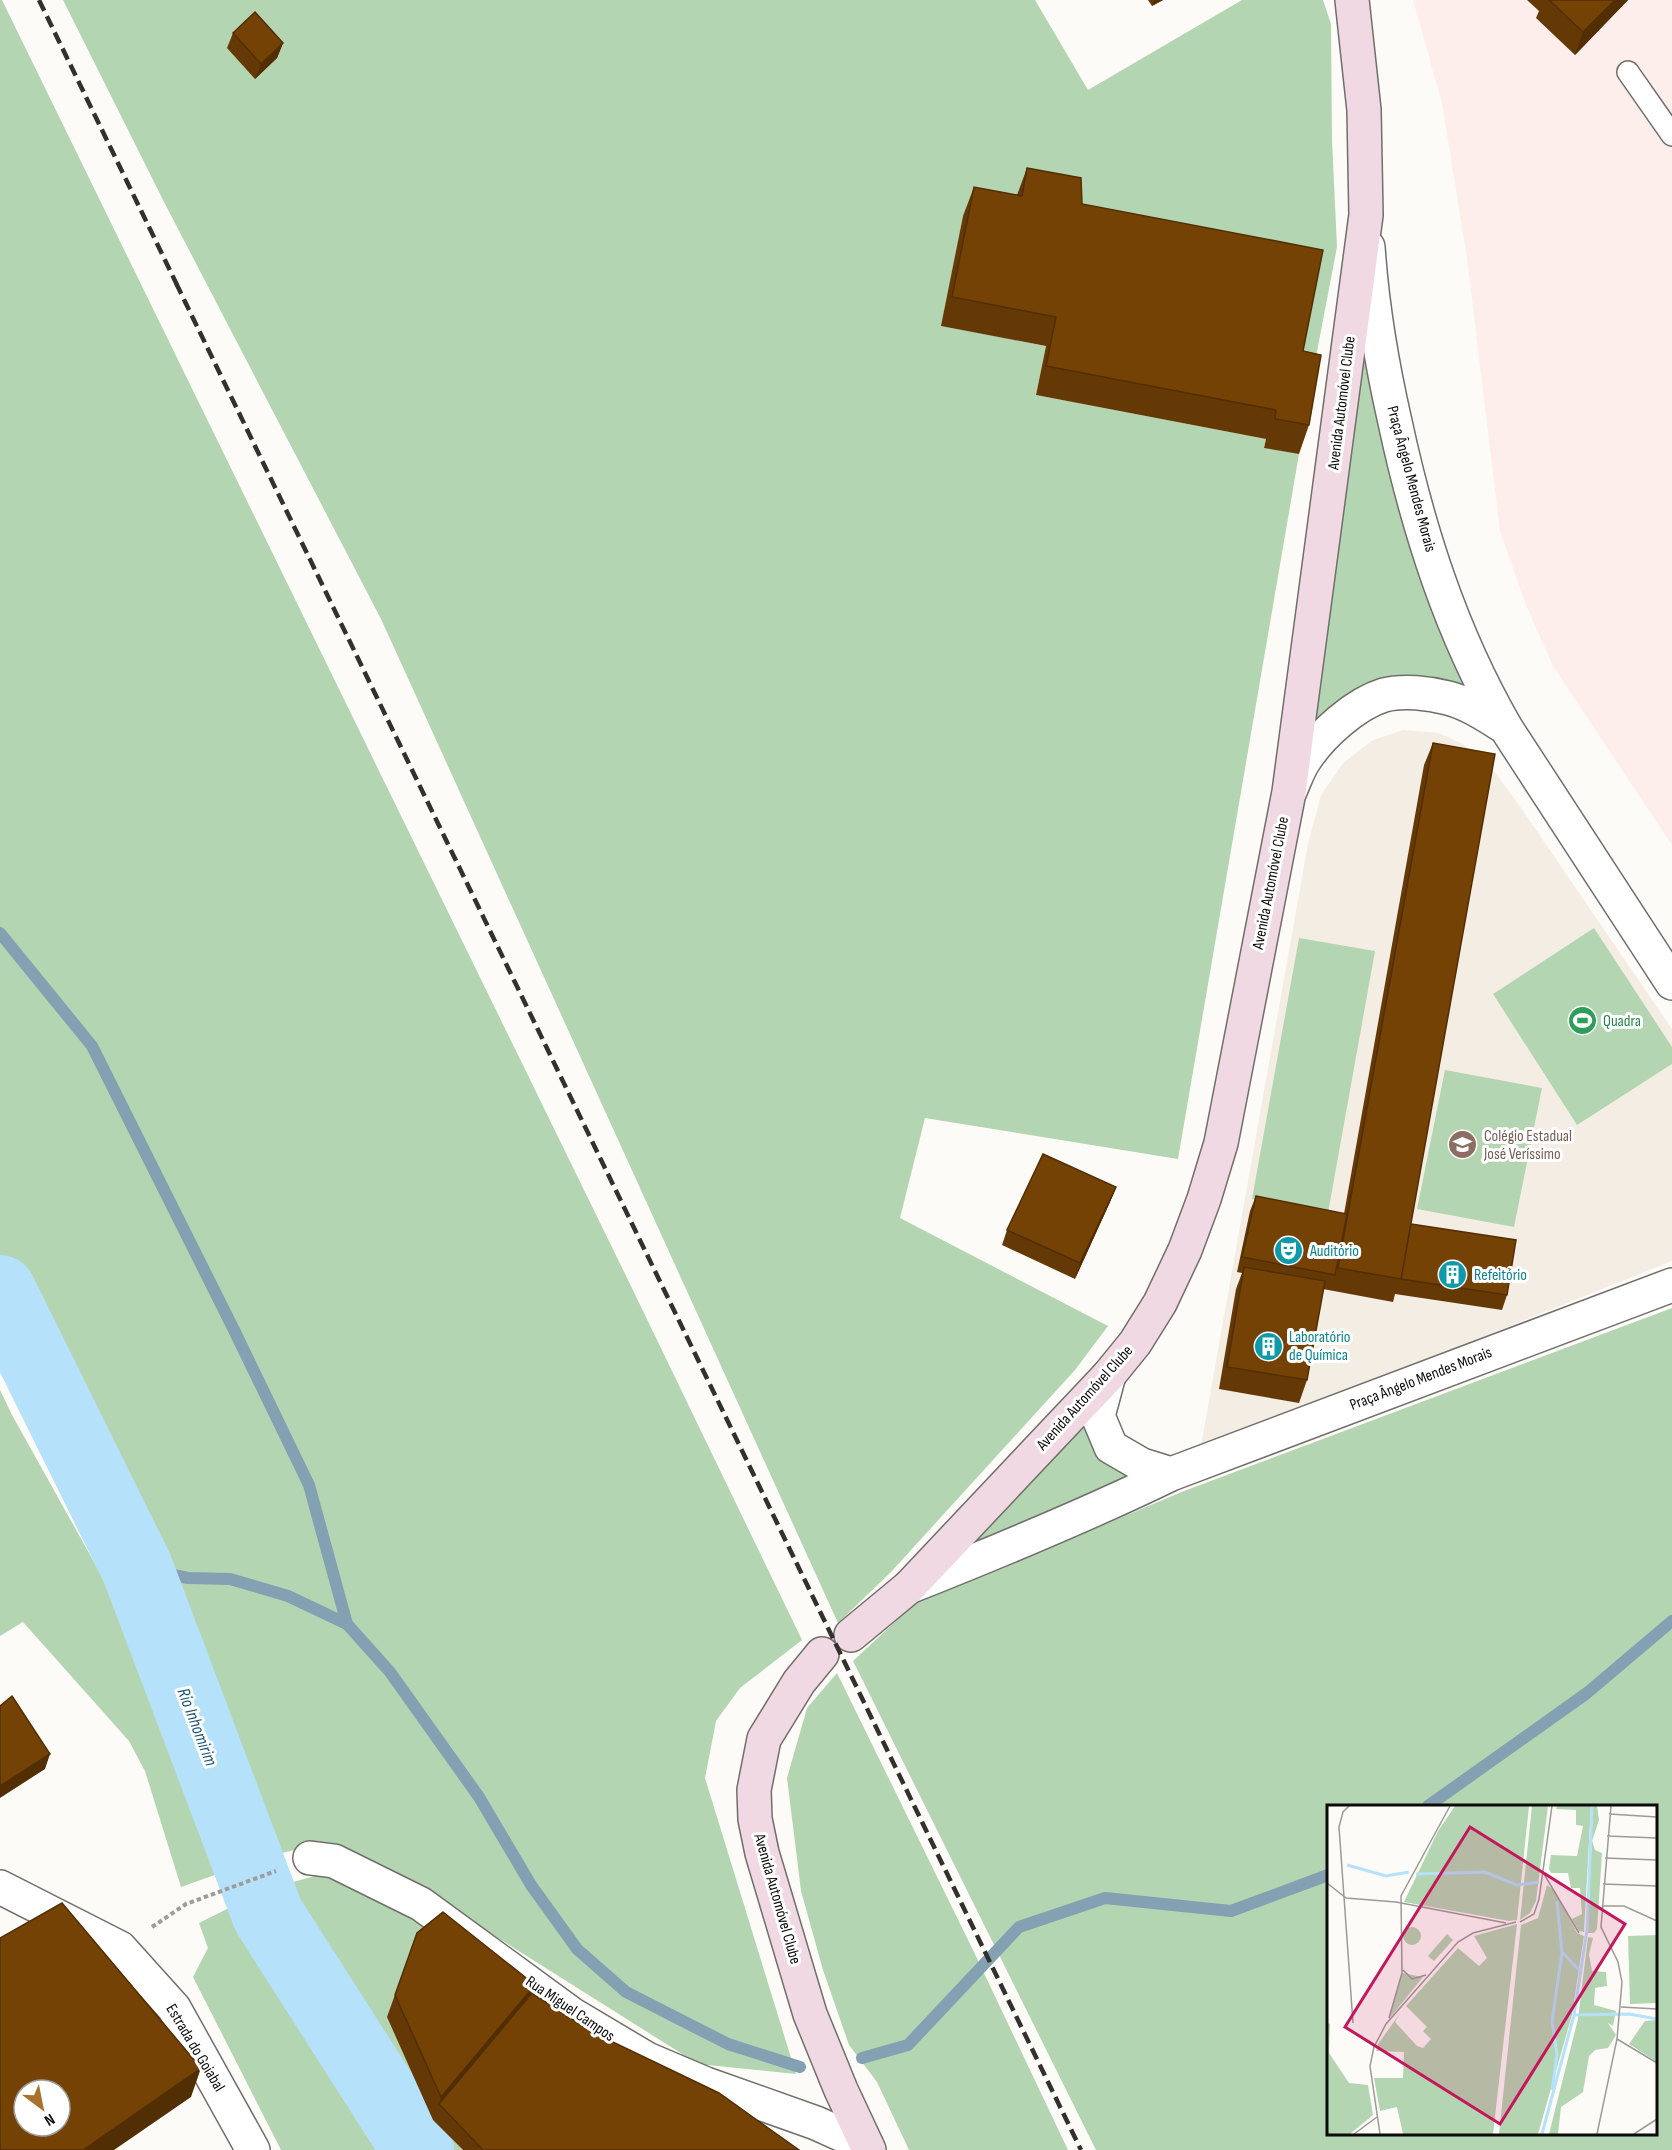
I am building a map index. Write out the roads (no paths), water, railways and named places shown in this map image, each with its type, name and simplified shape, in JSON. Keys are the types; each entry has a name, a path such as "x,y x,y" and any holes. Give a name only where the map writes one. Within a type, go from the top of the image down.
{"main road":[{"name":"Avenida Automóvel Clube","path":"851,1635 909,1587 1109,1375 1135,1343 1160,1303 1185,1250 1204,1199 1221,1143 1289,792 1366,215 1364,110 1352,0"},
{"name":"Avenida Automóvel Clube","path":"822,1654 799,1682 764,1739 754,1790 755,1819 762,1853 810,2014 868,2148"}],"street":[{"name":"Praça Ângelo Mendes Morais","path":"1366,215 1370,277 1381,353 1397,433 1416,511 1449,611 1485,692 1506,728 1672,983"},
{"name":"Praça Ângelo Mendes Morais","path":"1289,792 1305,759 1326,733 1355,710 1383,696 1405,693 1449,698 1476,710 1506,728"},
{"name":"Praça Ângelo Mendes Morais","path":"909,1587 1006,1548 1171,1474 1672,1285"},
{"path":"1109,1375 1098,1416 1112,1447 1142,1465 1171,1474"},
{"name":"Rua Miguel Campos","path":"310,1858 334,1861 421,1904 573,2015 647,2059 706,2084 816,2123 868,2148"},
{"name":"Estrada do Goiabal","path":"0,1887 120,1948 174,2008 253,2150"}],"lane":[{"path":"1628,72 1672,135"}],"waterway":[{"path":"0,933 92,1046 309,1485 347,1624"},
{"name":"Rio Inhomirim","path":"0,1291 137,1568 268,1915 418,2150"},
{"path":"137,1568 188,1578 230,1579 288,1596 347,1624 390,1672 479,1797 531,1885 577,1949 626,1992 728,2044 800,2067"},
{"path":"1429,1805 1587,1693 1672,1621"},
{"path":"862,2058 908,2045 1019,1927 1105,1898 1231,1911 1327,1875"}],"railway":[{"path":"39,0 179,289"},
{"path":"176,283 1081,2150"}],"place":[{"name":"Quadra","path":"1582,1021"},
{"name":"Colégio Estadual José Veríssimo","path":"1463,1145"},
{"name":"Auditório","path":"1289,1251"},
{"name":"Refeitório","path":"1453,1275"},
{"name":"Laboratório de Química","path":"1268,1346"}]}
